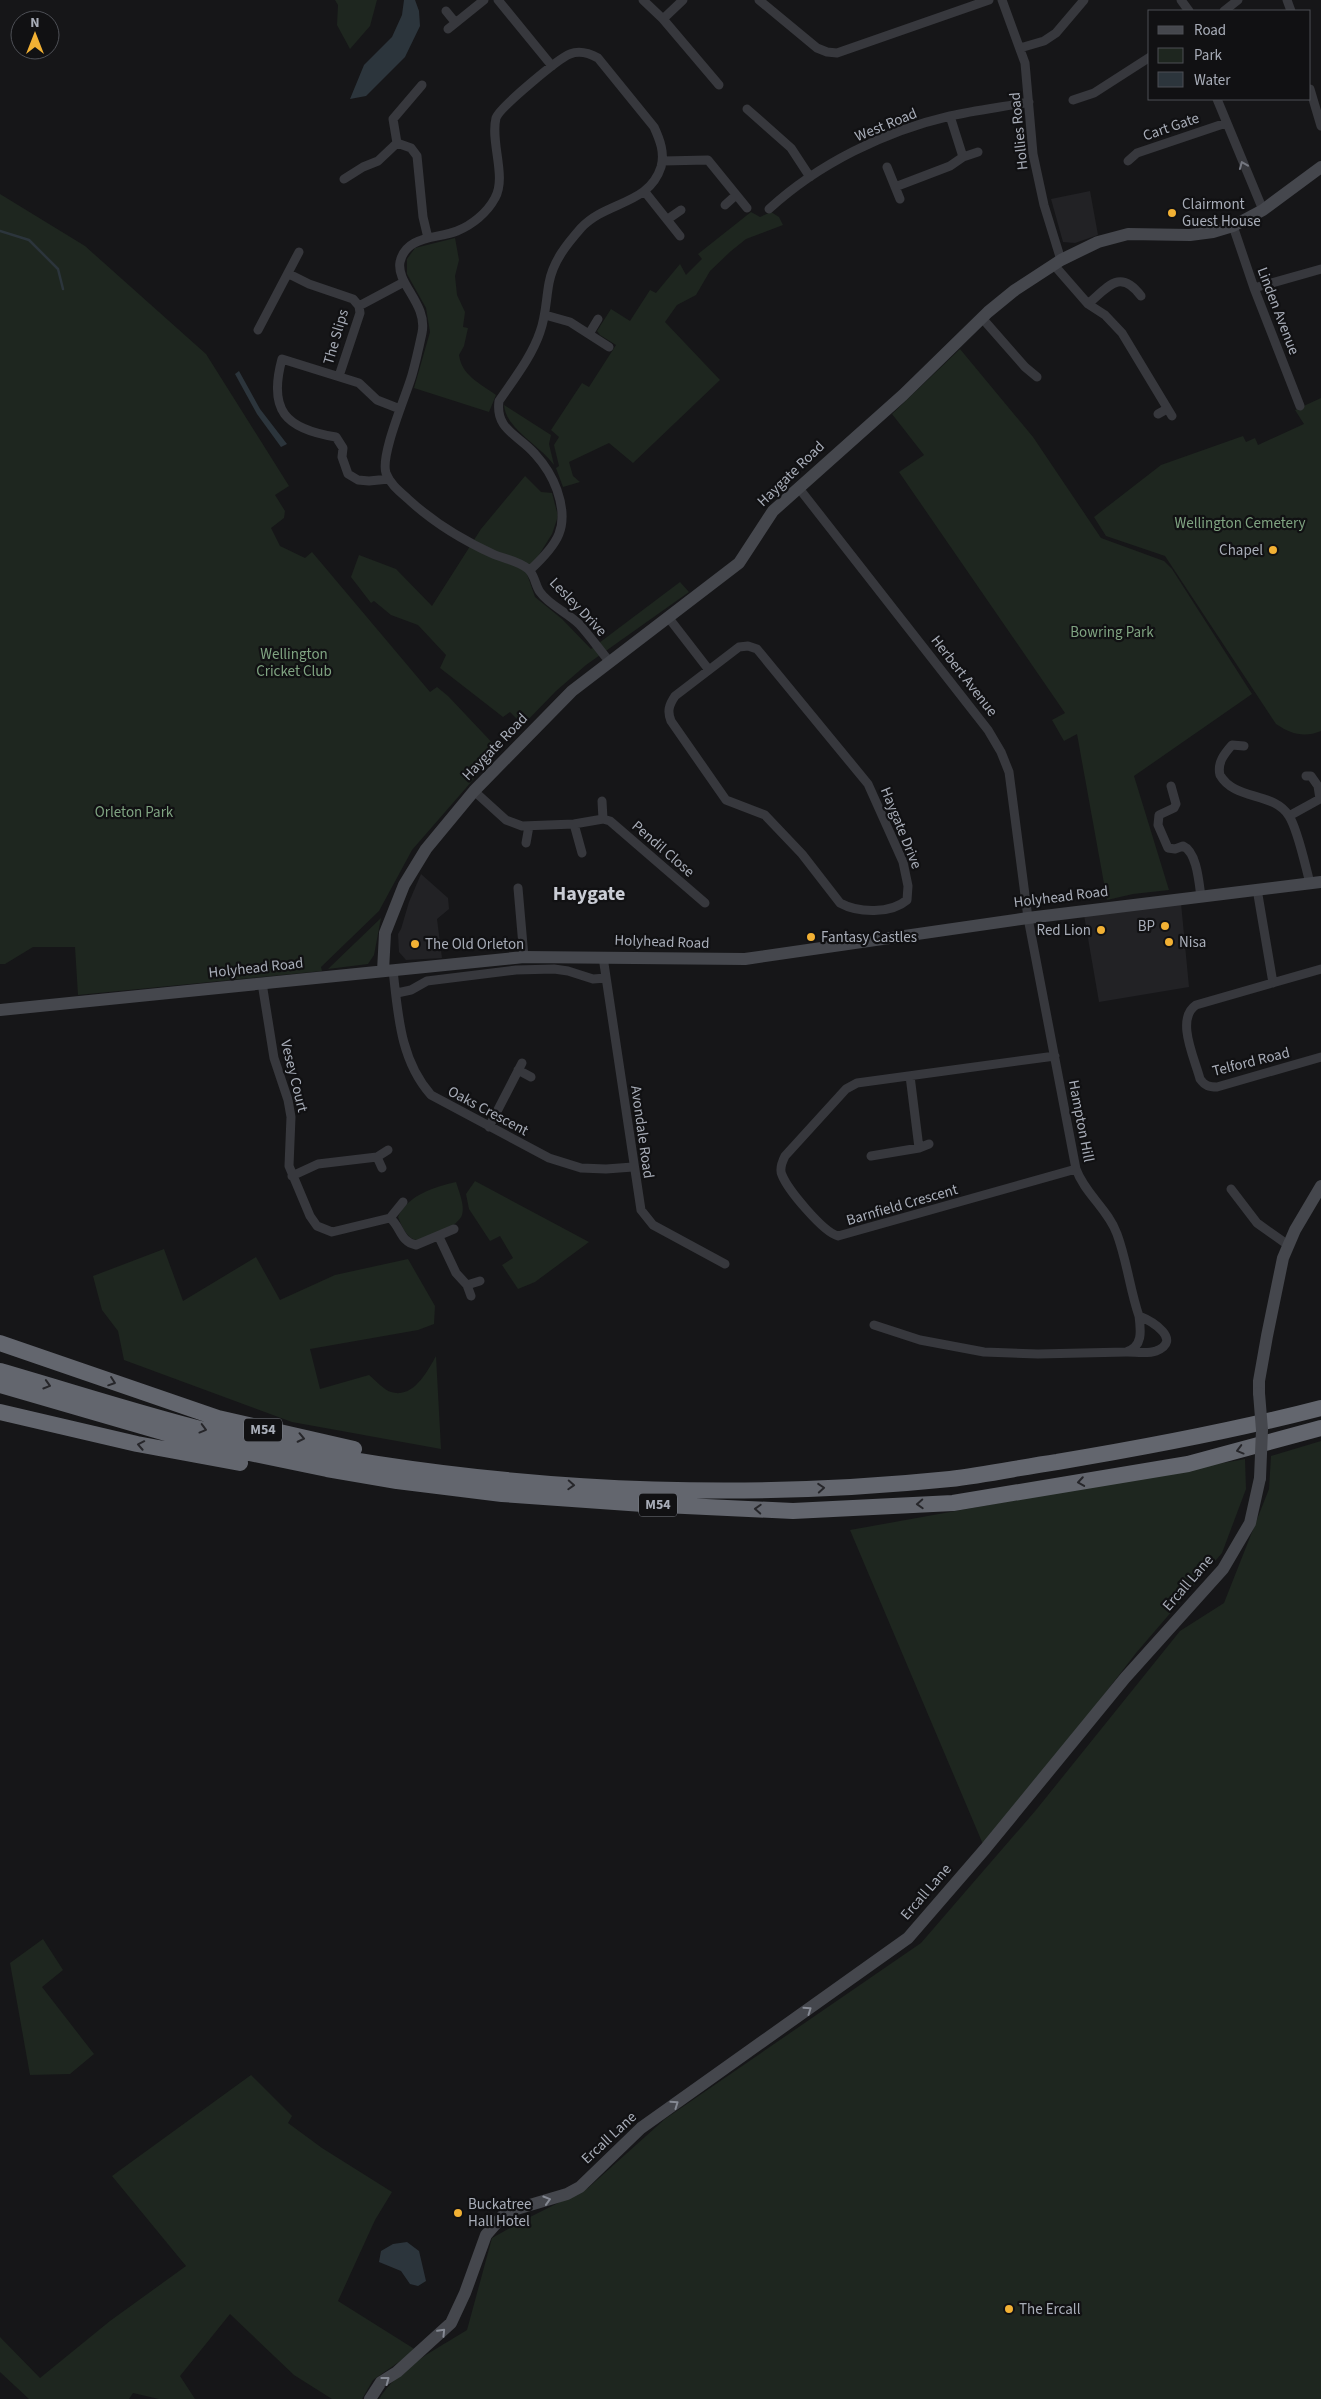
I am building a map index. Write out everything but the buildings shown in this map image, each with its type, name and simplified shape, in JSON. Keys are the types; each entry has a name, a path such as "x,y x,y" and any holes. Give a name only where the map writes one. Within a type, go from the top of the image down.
{"highway":[{"name":"M54","path":"0,1343 218,1418 375,1453 535,1482"},
{"name":"M54","path":"0,1370 220,1433 394,1466 535,1482 645,1489 791,1491 953,1479 1187,1440 1321,1408"},
{"name":"M54","path":"0,1385 197,1442 327,1469 502,1494 643,1504 793,1511 953,1503 1188,1464 1321,1428"},
{"name":"M54","path":"0,1412 136,1444 255,1465 327,1469"}],"street":[{"path":"446,11 451,26 484,0"},
{"path":"498,0 552,66"},
{"path":"643,0 663,19 719,85"},
{"path":"663,19 683,0"},
{"path":"759,0 817,48 837,53 989,0"},
{"name":"Hollies Road","path":"1002,0 1020,48 1028,81 1033,154 1056,248 1057,263"},
{"path":"1020,48 1044,40 1056,33 1084,0"},
{"path":"1181,0 1189,10"},
{"path":"1225,10 1238,0"},
{"path":"580,52 590,53 598,58 654,127 659,138 663,161 657,179 645,192 592,219 583,226 560,254 549,281 545,315 537,340 499,400 497,412 500,421 534,453 548,471 562,506 564,520 559,535 544,556 530,570 468,543 429,518 389,479 384,464 396,420 412,374 423,330 422,315 416,299 404,282 400,271 400,262 413,243 456,232 473,223 495,198 499,185 495,129 498,112 552,66 569,54 580,52"},
{"path":"1073,100 1094,93 1148,58"},
{"path":"397,143 393,119 422,84"},
{"path":"1311,93 1321,126"},
{"path":"1217,100 1263,210"},
{"name":"West Road","path":"769,209 810,177 865,146 912,127 950,116 1029,102"},
{"path":"747,109 790,148 810,177"},
{"path":"950,116 964,157"},
{"name":"Cart Gate","path":"1128,161 1137,153 1226,122"},
{"path":"397,143 411,148 417,156 423,217 428,238"},
{"path":"344,179 363,167 378,161 397,143"},
{"path":"895,187 950,166 964,157 978,152"},
{"path":"663,161 708,160 747,208"},
{"path":"887,167 900,199"},
{"name":"Haygate Road","path":"388,970 382,950 385,933 404,885 426,849 474,791 572,691 739,563 773,511 903,395 982,318 1015,290 1057,263 1111,237 1147,233 1190,235 1213,232 1233,226 1263,210 1321,167"},
{"path":"645,192 680,236"},
{"path":"725,204 736,196"},
{"path":"668,219 681,210"},
{"name":"Linden Avenue","path":"1233,226 1254,288 1300,406"},
{"path":"258,330 299,252"},
{"path":"1057,263 1088,304 1105,315 1122,333 1170,412 1158,414"},
{"path":"1254,288 1321,269"},
{"path":"289,274 309,284 353,299 358,306 404,282"},
{"path":"1088,304 1113,283 1123,281 1130,283 1141,296"},
{"name":"The Slips","path":"339,376 360,313 358,306"},
{"path":"545,315 564,320 609,347"},
{"path":"982,318 1024,367 1037,377"},
{"path":"589,334 598,320"},
{"path":"389,479 358,480 348,474 342,458 343,448 336,437 307,432 289,420 276,395 282,359 359,383 386,404 400,409"},
{"name":"Herbert Avenue","path":"798,487 988,730 1001,752 1009,772 1028,918"},
{"name":"Lesley Drive","path":"530,570 540,592 578,624 609,661"},
{"path":"668,617 709,670"},
{"name":"Haygate Drive","path":"748,646 757,650 850,760 868,784 886,820 903,862 908,886 907,900 899,907 866,910 849,908 840,903 802,854 765,815 726,800 671,721 668,713 670,703 675,696 709,670 739,647 748,646"},
{"path":"1244,746 1232,745 1219,762 1218,768 1223,781 1240,792 1271,802 1290,816 1315,882"},
{"path":"1290,816 1320,799 1318,786 1311,776 1306,776"},
{"path":"1171,786 1176,804 1174,808 1159,815 1158,825 1168,848 1175,849 1183,846 1188,849 1197,869 1201,897"},
{"path":"474,791 506,820 529,826 552,823 574,824 603,819 602,801"},
{"name":"Pendil Close","path":"603,819 610,821 705,903"},
{"path":"574,824 582,853"},
{"path":"526,843 529,826"},
{"name":"Holyhead Road","path":"0,1010 524,957 745,960 1028,918 1315,882"},
{"path":"518,888 524,957"},
{"path":"1257,889 1273,983"},
{"name":"Hampton Hill","path":"1028,918 1076,1169 1086,1191 1104,1211 1117,1234 1139,1316 1140,1341 1132,1350 1126,1352"},
{"name":"Avondale Road","path":"603,957 633,1167 641,1210 653,1225 725,1264"},
{"name":"Telford Road","path":"1321,969 1196,1005 1188,1012 1186,1024 1200,1079 1204,1085 1217,1087 1321,1057"},
{"name":"Oaks Crescent","path":"388,970 397,993 402,1037 407,1055 421,1083 431,1095 549,1158 570,1166 606,1169 633,1167"},
{"path":"397,993 411,990 427,981 516,970 568,971 593,979 606,978"},
{"name":"Vesey Court","path":"262,983 274,1058 288,1100 291,1117 288,1149 289,1166 310,1216 317,1226 325,1231 338,1231 390,1218"},
{"name":"Barnfield Crescent","path":"1054,1056 857,1083 846,1089 784,1156 780,1169 785,1181 819,1223 830,1234 846,1235 1076,1169"},
{"path":"489,1127 520,1067 531,1076"},
{"path":"910,1076 919,1148"},
{"path":"871,1156 919,1148 928,1144"},
{"path":"292,1176 318,1164 377,1157 388,1150"},
{"path":"377,1157 382,1168"},
{"name":"Ercall Lane","path":"370,2399 382,2382 398,2372 450,2323 466,2293 486,2235 506,2212 568,2194 580,2187 641,2128 908,1938 1125,1678 1223,1569 1250,1523 1260,1478 1262,1430 1259,1381 1283,1258 1288,1245 1321,1186"},
{"path":"1231,1189 1257,1223 1288,1245"},
{"path":"403,1202 390,1218 395,1222 403,1239 411,1244 420,1245 454,1229"},
{"path":"439,1237 456,1273 467,1285 472,1296"},
{"path":"467,1285 480,1282"},
{"path":"874,1325 920,1340 984,1352 1038,1354 1152,1352 1161,1348 1165,1338 1162,1329 1139,1316"}],"shaded area":[{"path":"1090,191 1098,235 1075,243 1063,242 1051,199"},
{"path":"421,874 448,898 449,909 437,919 442,958 406,960 399,952 398,934"},
{"path":"1181,903 1189,987 1099,1002 1084,915"}],"green space":[{"path":"335,0 377,0 370,26 350,49 337,25 338,5"},
{"name":"Orleton Park","path":"0,194 85,246 206,354 289,486 275,495 285,511 284,518 271,528 280,546 305,558 312,552 430,692 437,687 448,696 499,750 412,850 379,911 321,967 322,971 78,995 75,947 33,947 5,964 0,964"},
{"path":"751,212 760,217 771,212 779,217 783,225 746,239 731,251 710,271 696,295 677,305 665,322 720,380 633,463 609,443 569,462 573,476 580,482 563,487 556,468 559,466 554,445 559,437 551,430 582,383 589,387 616,345 597,331 611,309 630,321 650,290 656,293 680,264 686,275 702,259 698,254"},
{"path":"455,238 459,260 455,276 457,295 465,312 463,327 468,328 464,346 459,355 468,374 496,395 489,412 414,388 430,332 426,308 407,274 407,259 415,248"},
{"name":"Bowring Park","path":"960,349 1033,437 1101,538 1164,561 1172,569 1252,694 1134,776 1169,890 1133,894 1107,900 1077,734 1064,741 1052,720 1065,713 899,472 924,455 892,414"},
{"name":"Wellington Cemetery","path":"1321,398 1321,731 1298,734 1276,724 1165,556 1106,536 1094,517 1161,465 1243,436 1246,442 1255,438 1258,445 1304,424 1295,410"},
{"path":"504,405 551,435 549,444 554,465 510,421"},
{"path":"525,476 541,492 552,493 558,516 552,534 527,574 535,597 562,619 591,649 680,582 689,592 586,665 556,691 523,725 510,712 503,717 440,668 446,655 418,625 391,615 374,601 371,603 351,577 359,555 396,569 432,606 481,529"},
{"path":"381,918 374,955 368,964 328,969"},
{"path":"475,1181 589,1242 535,1282 518,1289 502,1265 513,1258 500,1236 490,1241 469,1209 466,1194"},
{"path":"456,1182 463,1207 462,1215 459,1219 448,1229 432,1237 418,1240 410,1237 398,1217 402,1209 422,1193"},
{"path":"164,1249 183,1301 256,1257 280,1300 335,1275 408,1259 435,1306 434,1324 418,1330 310,1349 320,1389 369,1375 388,1391 406,1392 413,1388 424,1376 436,1356 441,1449 292,1422 124,1360 118,1331 102,1310 93,1276"},
{"path":"1321,1441 1321,2399 379,2399 397,2377 408,2368 467,2330 492,2238 588,2188 665,2119 921,1943 1036,1810 1180,1631 1224,1603 1269,1489 1271,1456"},
{"path":"1245,1459 1246,1489 1222,1553 1136,1653 985,1849 850,1530"},
{"path":"43,1939 63,1970 42,1987 94,2054 70,2074 30,2075 10,1963"},
{"path":"251,2075 292,2116 288,2123 322,2148 392,2192 375,2220 338,2301 416,2350 373,2380 362,2399 332,2399 294,2375 230,2314 180,2376 195,2399 159,2399 133,2393 129,2399 29,2399 0,2372 0,2337 40,2378 110,2321 186,2266 112,2176"}],"water":[{"path":"404,0 415,0 419,11 420,26 405,57 366,96 350,99 364,65 392,37 402,15"},
{"path":"239,371 260,409 287,444 281,447 257,414 235,374"},
{"path":"407,2242 419,2251 426,2281 418,2286 410,2284 401,2271 379,2262 381,2251 393,2244"}],"waterway":[{"path":"0,231 29,240 58,269 63,289"}],"place":[{"name":"Clairmont Guest House","path":"1172,213"},
{"name":"Chapel","path":"1273,550"},
{"name":"BP","path":"1165,926"},
{"name":"Red Lion","path":"1101,930"},
{"name":"Fantasy Castles","path":"811,937"},
{"name":"Nisa","path":"1169,942"},
{"name":"The Old Orleton","path":"415,944"},
{"name":"Buckatree Hall Hotel","path":"458,2213"},
{"name":"The Ercall","path":"1009,2309"}],"district":[{"name":"Haygate","path":"589,894"}],"park label":[{"name":"Wellington Cricket Club","path":"294,662"}]}
